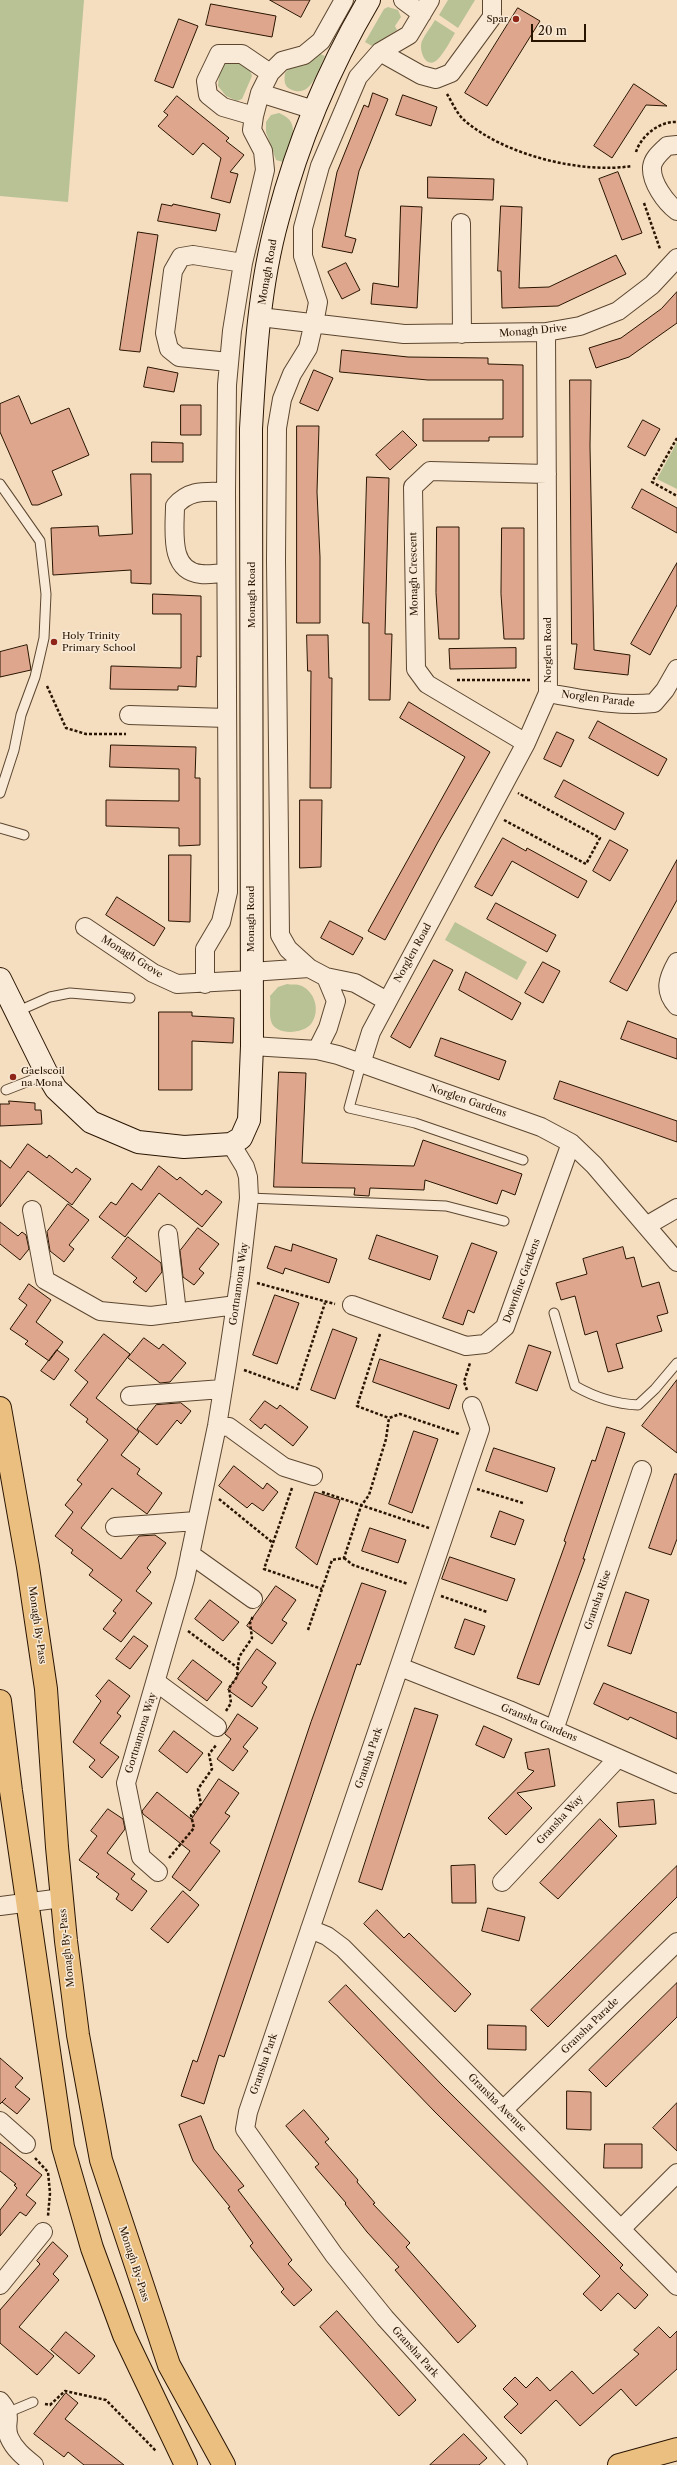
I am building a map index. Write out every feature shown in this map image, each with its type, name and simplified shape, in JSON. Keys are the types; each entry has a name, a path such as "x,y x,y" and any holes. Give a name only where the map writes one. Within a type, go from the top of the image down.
{"main road":[{"name":"Monagh By-Pass","path":"0,1408 26,1551 46,1689 62,1898 78,2035 101,2160 169,2365 224,2465"},
{"path":"0,1702 11,1791 65,2154 92,2248 124,2335 186,2465"},
{"path":"619,2465 677,2449"}],"street":[{"path":"204,984 205,949 221,922 228,892 226,492 229,362 243,263 265,170 263,151 252,130 260,93 270,73 282,61 304,55 321,41 344,0"},
{"name":"Monagh Road","path":"231,1144 246,1131 249,1120 252,1046 251,429 260,317 278,218 314,110 341,51 369,0"},
{"path":"387,1001 355,983 326,977 309,968 288,949 280,935 276,560 277,428 282,399 292,374 308,348 315,323 318,302 303,256 303,228 308,205 320,166 345,104 358,77 380,52 409,35 426,7 402,0"},
{"path":"380,52 421,75 436,79 451,73 492,17 492,0"},
{"path":"254,116 223,107 208,95 206,81 218,54 242,54 270,73"},
{"path":"260,93 314,110"},
{"path":"677,145 667,146 656,157 652,167 659,190 677,211"},
{"path":"461,223 462,334"},
{"path":"229,362 179,357 169,349 165,333 173,271 181,257 193,255 243,263"},
{"name":"Monagh Drive","path":"260,317 404,334 546,332 580,326 618,311 652,285 677,258"},
{"name":"Norglen Road","path":"361,1064 371,1032 526,743 548,687 546,332"},
{"name":"Monagh Crescent","path":"526,743 427,684 416,669 413,487 430,471 547,474"},
{"path":"226,492 201,492 183,496 175,506 176,555 184,568 200,574 226,573"},
{"name":"Norglen Parade","path":"548,687 602,702 638,705 654,703 666,690 677,669"},
{"path":"129,715 227,718"},
{"name":"Monagh Grove","path":"85,928 153,973 177,984 204,984 251,976"},
{"path":"677,962 668,983 671,999 677,1006"},
{"path":"251,976 309,968"},
{"path":"317,1050 328,1028 336,1001 326,977"},
{"path":"0,979 46,1074 56,1089 91,1122 138,1142 184,1147 231,1144"},
{"name":"Norglen Gardens","path":"252,1046 317,1050 541,1127 571,1143 594,1165 677,1262"},
{"name":"Downfine Gardens","path":"476,1345 485,1344 505,1327 571,1143"},
{"name":"Gortnamona Way","path":"158,1872 142,1857 126,1783 174,1620 190,1554 227,1364 249,1198 248,1177 245,1167 231,1144"},
{"path":"646,1226 677,1208"},
{"path":"32,1210 45,1280 100,1311 151,1316 236,1305"},
{"path":"168,1234 177,1313"},
{"path":"352,1305 466,1346 476,1345"},
{"path":"130,1396 222,1389"},
{"name":"Gransha Park","path":"472,1406 480,1429 248,2112 245,2129 334,2254 385,2318 518,2465"},
{"path":"216,1426 229,1426 284,1467 315,1483"},
{"name":"Gransha Rise","path":"554,1730 642,1470"},
{"path":"115,1527 196,1521"},
{"path":"190,1554 253,1599"},
{"name":"Gransha Gardens","path":"400,1667 554,1730 677,1784"},
{"name":"Gortnamona Way","path":"156,1682 217,1727"},
{"name":"Gransha Way","path":"502,1882 618,1758"},
{"path":"0,1906 62,1898"},
{"name":"Gransha Avenue","path":"310,1930 327,1936 343,1948 677,2286"},
{"name":"Gransha Parade","path":"503,2110 677,1942"},
{"path":"0,2121 26,2144"},
{"path":"621,2228 677,2173"},
{"path":"0,2285 44,2232"},
{"path":"4,2407 9,2436 19,2453 34,2465"}],"lane":[{"path":"0,484 40,542 46,594 44,638 33,682 21,715 14,750 3,774 0,793"},
{"path":"0,828 24,835"},
{"path":"16,1012 50,997 70,993 130,998"},
{"path":"361,1064 349,1108 415,1123 523,1160"},
{"path":"6,1090 46,1074"},
{"path":"249,1198 446,1206 504,1221"},
{"path":"554,1313 575,1386 594,1397 622,1404 638,1405 655,1389 677,1363"},
{"path":"4,2407 33,2402"}],"path":[{"path":"436,79 463,119 496,141 540,158 586,168 632,166"},
{"path":"677,438 652,482 677,496"},
{"path":"427,684 452,680 548,687"},
{"path":"33,682 45,684 66,728 86,734 128,734 129,715"},
{"path":"489,812 586,864 600,838 503,785"},
{"path":"260,1284 325,1303 352,1305"},
{"path":"227,1364 297,1389 325,1303"},
{"path":"386,1317 357,1406 389,1418 400,1414 476,1440"},
{"path":"472,1406 464,1382 476,1345"},
{"path":"344,1558 361,1506 368,1495 384,1446 389,1418"},
{"path":"294,1482 264,1569 322,1589"},
{"path":"315,1483 361,1506 445,1534"},
{"path":"462,1483 522,1503"},
{"path":"204,1487 273,1543"},
{"path":"308,1630 332,1560 344,1558 353,1565 487,1612"},
{"path":"174,1620 238,1668"},
{"path":"26,2144 48,2172 50,2213 43,2224 44,2232"},
{"path":"33,2402 50,2405 65,2391 106,2400 157,2452"}],"green space":[{"path":"0,0 84,0 68,202 0,196"},
{"path":"448,0 475,0 458,28 439,15"},
{"path":"388,7 398,10 401,17 395,26 397,30 372,46 365,42 384,9"},
{"path":"435,20 455,33 441,56 434,62 430,63 422,54 421,45 423,38"},
{"path":"318,53 325,56 313,82 303,90 297,91 288,88 285,82 285,73 291,66"},
{"path":"232,60 249,67 252,76 242,99 237,101 226,96 218,86 219,75 225,63"},
{"path":"279,113 287,117 293,128 291,141 283,162 276,160 266,132 266,122 271,115"},
{"path":"677,442 677,489 657,479"},
{"path":"455,922 527,962 517,980 445,940"},
{"path":"287,984 298,985 305,988 309,991 315,1002 316,1013 314,1019 311,1024 302,1030 290,1032 283,1031 274,1026 271,1021 270,996 278,987"}],"building":[{"path":"270,0 310,0 301,17"},
{"path":"211,4 276,16 272,37 206,25"},
{"path":"518,8 540,21 487,106 465,93"},
{"path":"179,19 198,26 173,88 155,81"},
{"path":"634,84 667,106 646,105 612,158 594,146"},
{"path":"373,93 388,99 359,171 345,236 356,239 352,253 322,247 337,172 364,105 368,107"},
{"path":"403,95 437,107 431,126 396,115"},
{"path":"177,96 229,138 226,141 244,155 230,172 238,174 230,203 211,198 221,158 203,143 193,155 158,126 168,115 164,112"},
{"path":"618,172 642,233 622,240 599,179"},
{"path":"428,177 494,179 493,200 428,198"},
{"path":"162,204 172,206 173,204 220,214 216,231 158,221"},
{"path":"401,206 422,207 417,308 371,304 373,283 398,287"},
{"path":"501,206 522,207 519,288 549,287 616,255 626,274 558,306 502,308 501,271 498,271"},
{"path":"138,232 158,235 140,352 120,350"},
{"path":"346,263 360,290 342,299 328,272"},
{"path":"677,292 677,323 629,357 596,368 589,348 621,338 661,309"},
{"path":"342,350 408,357 488,358 488,364 523,365 523,437 489,437 489,441 423,441 423,419 503,419 503,380 428,380 340,372"},
{"path":"148,367 178,373 174,392 144,387"},
{"path":"314,370 333,378 318,411 300,403"},
{"path":"570,380 591,380 590,446 594,650 630,655 628,675 574,669 577,644 572,644"},
{"path":"19,396 31,424 69,408 89,455 52,471 62,495 38,505 32,505 0,432 0,404"},
{"path":"181,405 201,405 201,435 181,435"},
{"path":"643,420 660,429 645,456 628,447"},
{"path":"297,426 319,426 317,492 320,557 320,623 297,623"},
{"path":"403,431 417,445 390,470 376,455"},
{"path":"152,442 183,443 183,462 152,462"},
{"path":"131,474 151,474 151,584 131,583 131,570 53,575 51,528 98,526 99,536 132,534"},
{"path":"367,477 389,478 385,634 392,634 390,700 369,700 369,623 363,623"},
{"path":"642,489 677,508 677,533 632,508"},
{"path":"437,527 459,527 459,639 439,639 436,593"},
{"path":"502,528 524,528 524,639 504,639 501,594"},
{"path":"677,563 677,605 650,655 631,644"},
{"path":"153,594 201,596 201,657 197,656 196,687 178,686 178,690 110,689 111,666 181,668 181,614 153,614"},
{"path":"307,635 328,635 329,678 332,678 331,788 310,788 311,671 308,671"},
{"path":"27,645 31,670 0,677 0,652"},
{"path":"516,648 516,668 450,669 449,649"},
{"path":"409,702 490,752 438,842 385,940 368,931 465,757 400,718"},
{"path":"598,721 667,759 658,776 589,738"},
{"path":"557,732 574,740 561,767 544,759"},
{"path":"111,745 196,747 195,778 200,778 200,845 179,846 179,828 106,826 106,800 179,801 179,769 110,767"},
{"path":"564,780 624,813 615,830 555,797"},
{"path":"300,800 322,800 321,867 300,868"},
{"path":"503,838 526,851 527,848 587,881 578,898 512,861 492,896 475,887"},
{"path":"610,840 628,850 610,881 593,871"},
{"path":"169,855 191,855 190,922 169,921"},
{"path":"677,860 677,900 627,991 610,982"},
{"path":"117,897 165,928 154,946 106,915"},
{"path":"496,903 556,935 547,952 487,919"},
{"path":"330,921 363,938 353,955 321,938"},
{"path":"434,960 453,970 410,1048 391,1037"},
{"path":"543,962 560,971 543,1003 525,993"},
{"path":"466,972 521,1003 512,1020 459,990"},
{"path":"159,1012 192,1012 192,1016 234,1018 233,1043 192,1041 192,1090 159,1090"},
{"path":"628,1021 677,1039 677,1059 621,1039"},
{"path":"441,1038 506,1061 499,1080 435,1056"},
{"path":"279,1072 306,1073 302,1163 414,1166 423,1140 522,1174 515,1195 502,1190 497,1204 425,1180 424,1190 370,1188 369,1196 354,1195 355,1188 274,1187"},
{"path":"560,1081 677,1121 677,1142 554,1099"},
{"path":"9,1101 35,1103 35,1110 41,1110 42,1124 0,1126 0,1104 9,1104"},
{"path":"28,1144 47,1158 49,1155 72,1173 76,1168 91,1179 72,1205 28,1171 0,1207 0,1160 10,1168"},
{"path":"159,1166 177,1180 180,1177 202,1195 206,1190 222,1202 202,1227 159,1193 125,1237 99,1217 111,1202 116,1205 132,1183 141,1190"},
{"path":"68,1204 89,1220 69,1245 74,1249 64,1262 50,1251 47,1232"},
{"path":"0,1222 18,1236 22,1232 26,1235 29,1249 20,1260 0,1244"},
{"path":"198,1228 219,1244 199,1269 204,1273 194,1285 183,1277 180,1251"},
{"path":"377,1235 438,1256 430,1280 369,1259"},
{"path":"128,1237 161,1263 162,1272 146,1292 133,1282 137,1278 112,1258"},
{"path":"472,1243 497,1252 474,1313 468,1310 463,1325 443,1318"},
{"path":"293,1244 337,1259 329,1283 285,1268 283,1274 267,1268 275,1246 291,1251"},
{"path":"623,1247 626,1259 634,1257 642,1287 659,1282 668,1313 657,1316 662,1331 616,1344 623,1368 608,1372 597,1331 585,1335 575,1296 561,1300 556,1283 587,1274 583,1259"},
{"path":"29,1284 51,1300 36,1322 63,1342 49,1361 25,1344 28,1341 10,1329 27,1305 19,1299"},
{"path":"275,1295 299,1303 277,1364 253,1355"},
{"path":"333,1329 357,1338 335,1399 311,1390"},
{"path":"104,1334 130,1354 96,1398 139,1432 121,1455 140,1469 137,1474 162,1493 147,1514 112,1488 81,1528 121,1559 139,1536 155,1535 166,1543 147,1568 151,1572 136,1591 152,1603 121,1642 103,1629 116,1613 113,1611 122,1600 89,1575 93,1570 71,1553 73,1550 55,1536 73,1512 65,1505 82,1484 77,1480 108,1440 86,1422 88,1419 70,1405 88,1382 75,1371"},
{"path":"144,1338 159,1349 163,1344 186,1363 170,1382 160,1383 128,1358"},
{"path":"529,1345 551,1352 537,1391 516,1383"},
{"path":"57,1350 69,1359 54,1380 41,1371"},
{"path":"380,1359 457,1385 449,1409 373,1382"},
{"path":"677,1380 677,1453 642,1426"},
{"path":"265,1401 277,1409 280,1405 308,1427 293,1446 265,1424 261,1429 250,1420"},
{"path":"181,1403 191,1411 181,1424 177,1420 157,1445 137,1429 156,1405"},
{"path":"607,1427 625,1433 583,1559 585,1559 539,1685 517,1678 566,1542 564,1541 592,1460 595,1461"},
{"path":"414,1431 438,1439 412,1513 389,1504"},
{"path":"494,1448 555,1468 547,1492 486,1471"},
{"path":"234,1466 263,1489 267,1483 278,1492 263,1511 252,1503 247,1508 219,1486"},
{"path":"675,1474 677,1474 677,1539 671,1555 649,1548"},
{"path":"315,1492 340,1500 317,1565 296,1548"},
{"path":"500,1511 524,1520 515,1545 491,1537"},
{"path":"370,1528 406,1540 398,1563 362,1551"},
{"path":"450,1557 515,1579 507,1601 442,1579"},
{"path":"362,1583 386,1591 360,1665 357,1664 224,2057 219,2055 204,2104 181,2096 193,2060 197,2062 311,1722"},
{"path":"276,1586 296,1600 282,1620 287,1623 272,1644 247,1626"},
{"path":"626,1592 649,1600 631,1654 608,1646"},
{"path":"210,1600 239,1622 223,1641 195,1619"},
{"path":"465,1619 485,1626 474,1655 455,1648"},
{"path":"134,1636 148,1646 130,1669 116,1659"},
{"path":"257,1649 276,1663 262,1683 267,1687 252,1707 228,1690"},
{"path":"193,1660 222,1682 207,1701 178,1679"},
{"path":"109,1680 130,1696 117,1713 121,1716 100,1743 119,1757 102,1778 89,1767 95,1760 73,1742 101,1701 96,1696"},
{"path":"604,1683 677,1713 677,1739 630,1717 628,1720 594,1704"},
{"path":"415,1708 438,1715 382,1890 359,1882"},
{"path":"238,1714 258,1728 243,1747 248,1751 233,1771 217,1759 231,1739 225,1734"},
{"path":"484,1726 512,1739 504,1758 476,1745"},
{"path":"174,1731 203,1753 187,1773 159,1751"},
{"path":"549,1749 555,1786 517,1793 532,1808 506,1835 488,1818 534,1771 528,1769 525,1753"},
{"path":"219,1779 239,1793 225,1813 230,1816 210,1843 220,1851 190,1891 172,1877 190,1851 143,1814 142,1811 157,1792 191,1819"},
{"path":"654,1800 656,1824 619,1827 617,1803"},
{"path":"108,1809 123,1819 125,1829 107,1853 135,1874 131,1879 147,1891 132,1911 116,1899 119,1894 96,1877 99,1874 79,1860 97,1836 91,1831"},
{"path":"600,1819 617,1836 558,1899 540,1883"},
{"path":"475,1865 476,1903 452,1903 451,1866"},
{"path":"677,1866 677,1897 548,2027 531,2010"},
{"path":"183,1891 199,1905 168,1943 151,1929"},
{"path":"488,1908 525,1917 519,1941 482,1931"},
{"path":"377,1910 404,1938 409,1933 471,1994 455,2012 364,1924"},
{"path":"677,1983 677,2017 606,2087 589,2070"},
{"path":"346,1985 442,2085 623,2265 620,2268 648,2295 635,2309 618,2293 601,2311 583,2294 600,2276 435,2112 329,2002"},
{"path":"488,2025 526,2026 526,2050 488,2049"},
{"path":"0,2058 23,2078 15,2087 30,2099 17,2114 2,2102 0,2104"},
{"path":"567,2091 591,2092 591,2130 567,2129"},
{"path":"677,2103 677,2151 653,2128"},
{"path":"304,2110 329,2139 325,2142 358,2180 357,2182 375,2203 373,2204 410,2243 406,2247 476,2326 458,2343 395,2270 399,2267 367,2232 345,2204 346,2203 315,2167 319,2164 286,2126"},
{"path":"201,2116 214,2149 244,2186 238,2190 292,2260 288,2264 312,2290 294,2306 281,2292 284,2289 250,2246 253,2243 228,2208 230,2207 193,2161 179,2125"},
{"path":"0,2142 42,2175 26,2195 36,2203 26,2216 20,2212 0,2236 0,2210 17,2188 14,2185 16,2184 0,2171"},
{"path":"605,2144 642,2144 642,2168 604,2168"},
{"path":"53,2242 68,2256 53,2274 59,2280 19,2327 54,2356 37,2375 0,2343 0,2310 40,2264 37,2261"},
{"path":"337,2311 416,2400 399,2416 320,2327"},
{"path":"659,2327 670,2338 677,2331 677,2369 636,2406 621,2389 580,2426 556,2400 521,2434 504,2417 518,2404 503,2389 515,2377 526,2388 537,2377 550,2391 572,2371 593,2394 639,2354 634,2350"},
{"path":"66,2332 95,2356 79,2374 51,2350"},
{"path":"66,2393 78,2403 65,2419 124,2465 84,2465 68,2452 64,2457 34,2434"},
{"path":"464,2434 487,2458 479,2465 430,2465"}],"place":[{"name":"Spar","path":"516,19"},
{"name":"Holy Trinity Primary School","path":"54,642"},
{"name":"Gaelscoil na Mona","path":"13,1077"}]}
